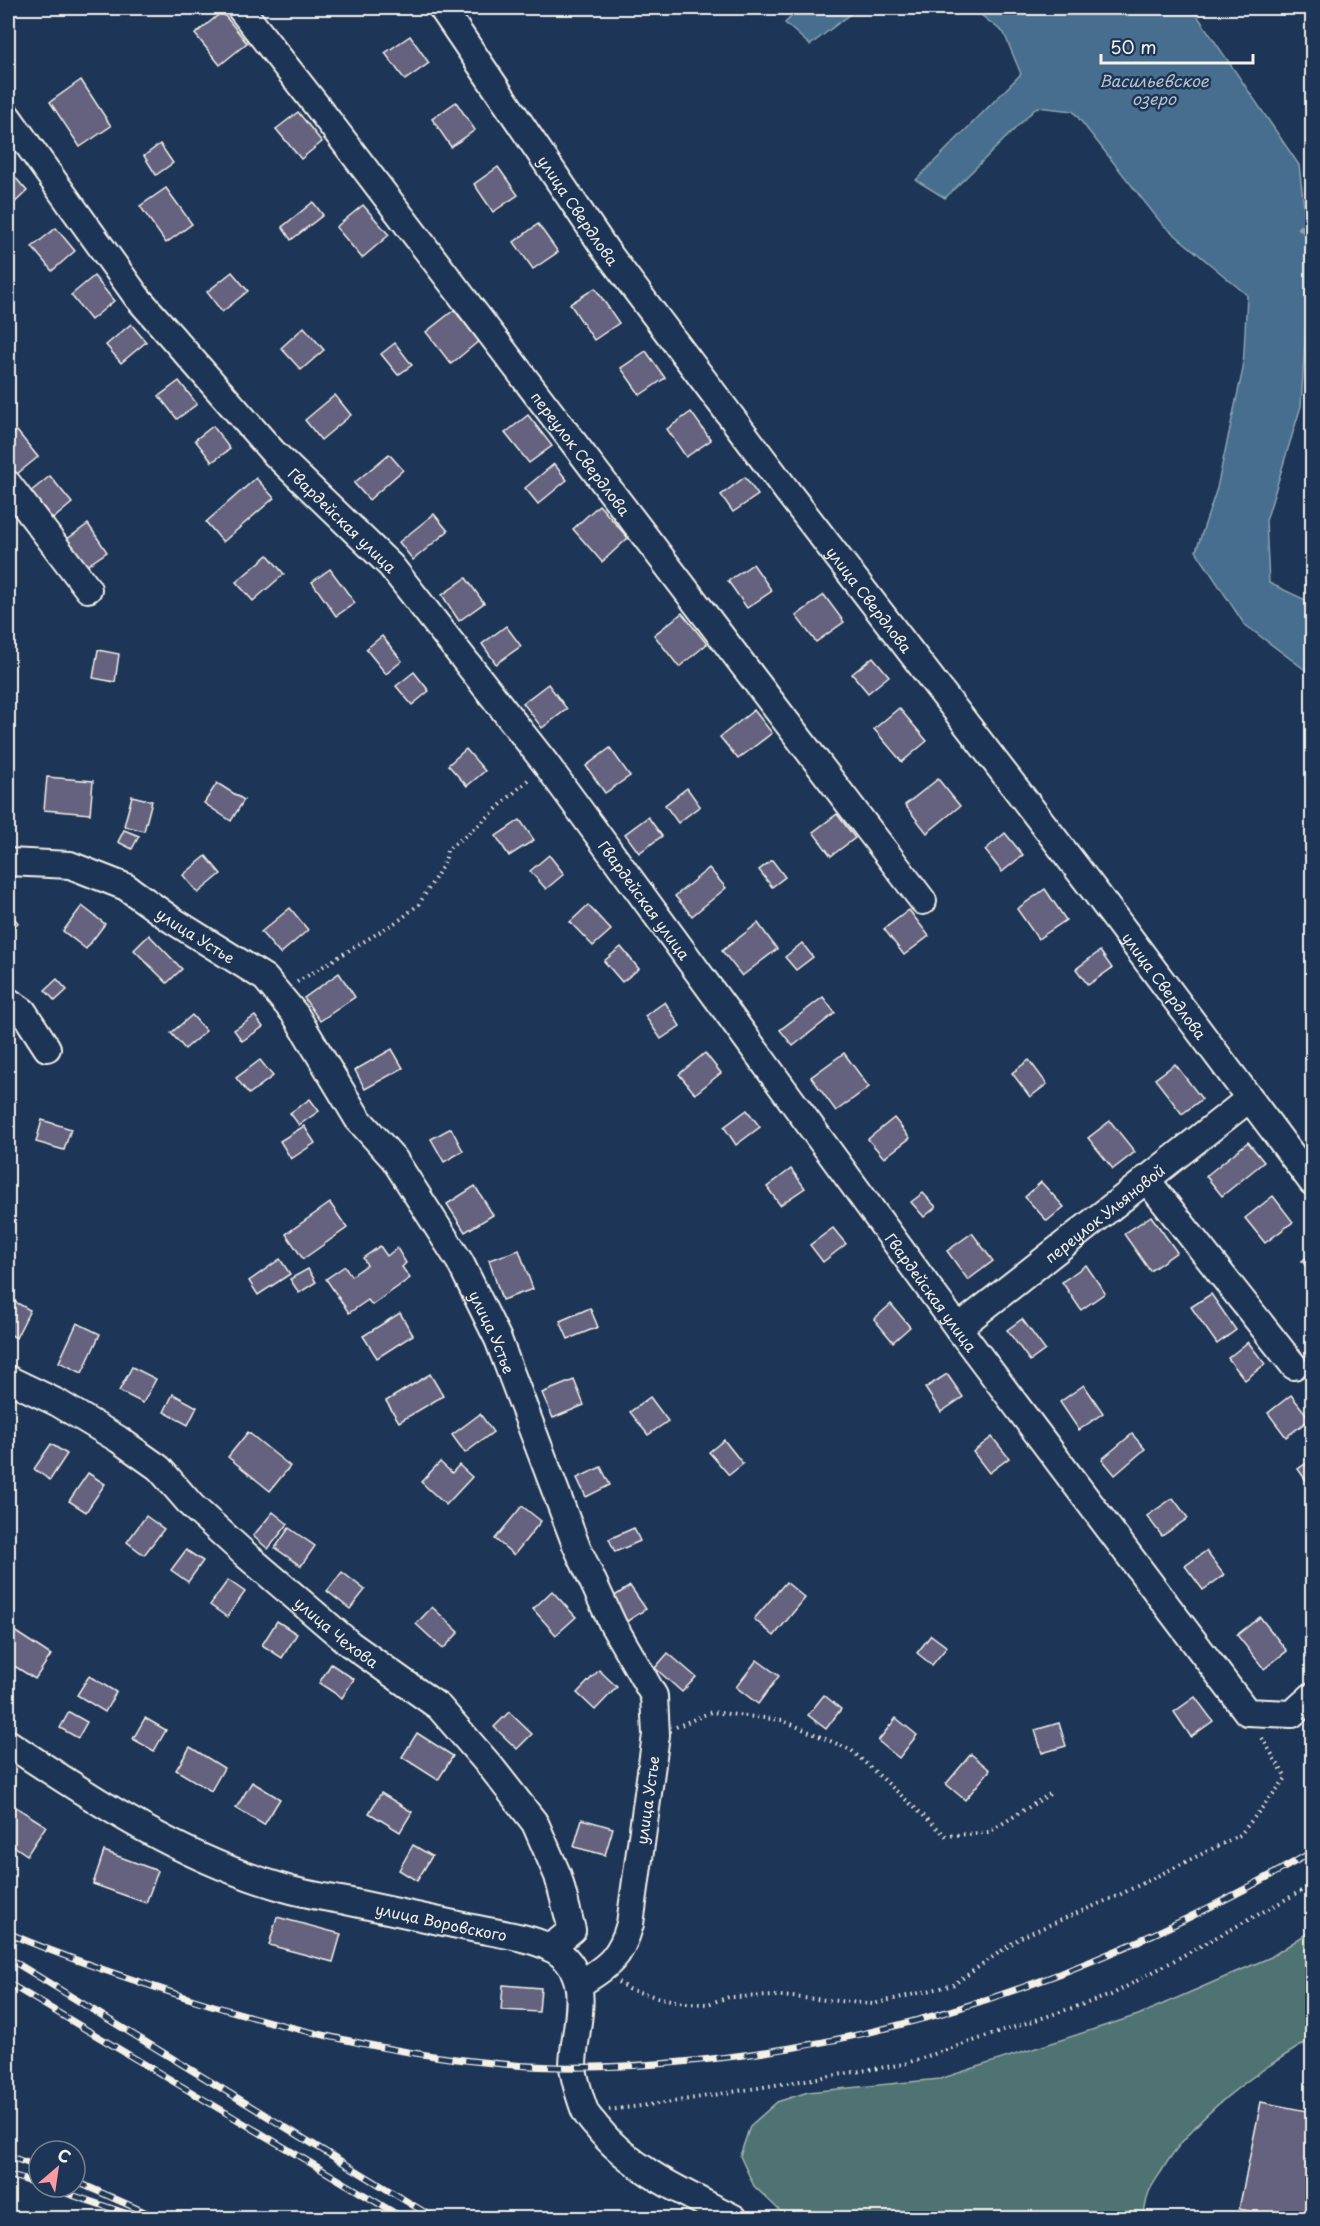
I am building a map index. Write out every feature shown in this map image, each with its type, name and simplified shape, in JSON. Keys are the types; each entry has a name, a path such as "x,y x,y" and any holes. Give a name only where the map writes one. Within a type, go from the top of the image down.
{"street":[{"name":"переулок Свердлова","path":"240,8 923,900"},
{"name":"улица Свердлова","path":"442,8 605,249 804,514 1097,894 1312,1182"},
{"name":"Гвардейская улица","path":"8,117 137,297 272,451 391,566 546,764 958,1328 1247,1712"},
{"path":"8,484 88,589"},
{"name":"улица Устье","path":"8,862 70,865 126,887 172,920 282,990 358,1119 394,1159 460,1262 498,1339 576,1545 613,1625 654,1696 656,1736 630,1924 625,1943 614,1958 589,1978"},
{"path":"8,1001 23,1011 47,1048"},
{"name":"переулок Ульяновой","path":"958,1328 1250,1098"},
{"path":"1146,1179 1294,1366"},
{"name":"улица Чехова","path":"8,1379 58,1403 118,1439 159,1468 192,1506 350,1644 439,1707 491,1767 535,1823 558,1876 572,1930 550,1948"},
{"path":"1247,1712 1292,1714 1312,1696"},
{"name":"улица Воровского","path":"8,1743 76,1788 156,1836 239,1874 282,1888 495,1933 550,1948 565,1958 574,1970 589,1978 581,2003 573,2067 585,2112 605,2137 651,2175 734,2218"}],"path":[{"path":"282,990 401,920 419,904 442,867 447,850 480,824 546,764"},
{"path":"656,1736 711,1712 782,1720 851,1750 946,1836 989,1832 1053,1792"},
{"path":"589,1978 656,1997 685,2003 708,2004 729,1997 780,1996 873,2004 953,1985 1021,1936 1117,1896 1240,1835 1286,1778 1247,1712"},
{"path":"585,2112 665,2103 904,2064 1111,1995 1312,1885"}],"green space":[{"path":"1312,1930 1312,2039 1248,2080 1191,2131 1152,2187 1143,2218 793,2218 780,2211 754,2186 740,2156 750,2126 777,2102 808,2092 940,2079 1138,2015 1271,1957"}],"water":[{"path":"800,8 858,8 810,45 785,23"},
{"name":"Васильевское озеро","path":"972,8 1192,8 1299,165 1310,259 1301,406 1266,521 1269,583 1312,603 1312,675 1244,624 1196,551 1217,488 1243,369 1247,295 1162,224 1073,111 1037,107 945,198 916,180 1021,74 1004,33"}],"building":[{"path":"222,12 247,43 220,65 195,34"},
{"path":"410,36 429,63 405,80 385,53"},
{"path":"81,80 111,126 80,147 50,102"},
{"path":"456,102 475,130 451,147 432,119"},
{"path":"298,112 322,142 301,159 276,129"},
{"path":"160,144 173,163 156,175 144,156"},
{"path":"498,167 518,195 493,212 474,184"},
{"path":"8,169 27,191 8,209"},
{"path":"166,188 192,224 166,243 140,206"},
{"path":"313,202 323,215 291,240 282,227"},
{"path":"363,205 389,235 362,258 336,227"},
{"path":"538,224 558,252 533,269 514,242"},
{"path":"56,228 75,251 52,271 32,247"},
{"path":"232,272 248,291 222,312 207,292"},
{"path":"94,276 114,301 91,320 71,295"},
{"path":"595,288 619,323 594,340 570,304"},
{"path":"454,310 479,341 451,364 426,332"},
{"path":"131,324 146,342 121,363 106,345"},
{"path":"304,327 324,350 301,370 281,348"},
{"path":"395,343 412,365 398,375 381,354"},
{"path":"646,351 665,378 640,395 621,368"},
{"path":"179,381 197,404 177,419 159,396"},
{"path":"335,395 351,415 321,440 305,420"},
{"path":"691,412 711,440 686,457 667,429"},
{"path":"528,415 552,446 529,463 505,433"},
{"path":"213,426 230,449 212,462 195,440"},
{"path":"17,431 38,457 12,478 8,472 8,438"},
{"path":"389,454 403,470 369,500 354,483"},
{"path":"554,464 567,480 538,504 525,488"},
{"path":"50,476 72,503 53,519 30,492"},
{"path":"745,477 758,495 733,512 721,495"},
{"path":"256,478 274,498 223,542 206,522"},
{"path":"599,505 628,538 602,562 573,529"},
{"path":"434,514 448,531 413,560 399,542"},
{"path":"88,524 107,552 85,567 66,540"},
{"path":"268,555 284,574 253,601 236,582"},
{"path":"753,564 772,591 747,608 728,581"},
{"path":"330,569 355,603 336,616 312,582"},
{"path":"466,578 484,603 459,621 442,595"},
{"path":"824,595 844,622 816,642 796,616"},
{"path":"682,613 707,644 679,667 654,635"},
{"path":"506,626 521,646 496,664 482,644"},
{"path":"382,636 402,661 386,674 366,649"},
{"path":"98,650 119,654 115,682 93,678"},
{"path":"873,657 889,676 868,693 852,674"},
{"path":"414,672 429,691 412,705 396,686"},
{"path":"548,684 567,709 542,728 523,703"},
{"path":"899,708 927,741 902,762 874,729"},
{"path":"754,710 772,733 738,759 720,737"},
{"path":"610,748 630,776 605,793 586,766"},
{"path":"466,749 485,771 467,786 448,765"},
{"path":"47,777 93,781 90,814 44,810"},
{"path":"938,779 960,806 927,833 905,805"},
{"path":"217,783 244,800 231,821 204,803"},
{"path":"687,788 700,806 678,823 665,805"},
{"path":"132,796 152,801 144,831 124,826"},
{"path":"837,814 855,838 831,856 813,832"},
{"path":"648,817 662,836 639,853 625,834"},
{"path":"520,820 534,840 509,856 496,836"},
{"path":"124,830 139,836 132,849 118,842"},
{"path":"1005,833 1023,855 1002,872 985,850"},
{"path":"549,855 564,874 546,889 530,871"},
{"path":"206,856 221,874 198,893 183,875"},
{"path":"772,860 785,877 772,887 759,870"},
{"path":"709,868 726,888 692,916 675,896"},
{"path":"1045,889 1066,920 1038,939 1017,909"},
{"path":"588,905 611,930 593,946 570,922"},
{"path":"82,906 105,924 86,949 63,931"},
{"path":"290,908 308,930 280,954 261,932"},
{"path":"8,910 18,923 8,932"},
{"path":"909,910 929,936 904,955 884,929"},
{"path":"758,923 777,949 742,976 722,951"},
{"path":"149,935 182,969 167,983 134,950"},
{"path":"802,943 813,957 796,970 785,957"},
{"path":"621,947 639,969 622,982 604,961"},
{"path":"1100,951 1112,968 1088,985 1076,969"},
{"path":"339,973 355,997 320,1021 304,998"},
{"path":"57,979 67,990 55,1001 45,990"},
{"path":"823,997 835,1013 793,1046 780,1030"},
{"path":"665,1002 680,1026 661,1039 645,1016"},
{"path":"192,1015 206,1031 185,1049 171,1033"},
{"path":"255,1016 263,1027 242,1041 234,1030"},
{"path":"392,1049 403,1068 365,1089 355,1070"},
{"path":"705,1053 721,1073 695,1094 679,1074"},
{"path":"844,1053 869,1087 836,1111 811,1077"},
{"path":"260,1060 273,1076 249,1094 236,1078"},
{"path":"1029,1060 1047,1084 1030,1097 1012,1073"},
{"path":"1175,1064 1202,1099 1182,1114 1155,1079"},
{"path":"310,1099 319,1111 299,1125 290,1113"},
{"path":"747,1110 760,1127 736,1145 724,1127"},
{"path":"894,1118 910,1138 884,1158 868,1139"},
{"path":"42,1120 71,1129 64,1150 36,1142"},
{"path":"1110,1121 1135,1152 1113,1169 1088,1138"},
{"path":"304,1126 315,1143 291,1159 280,1141"},
{"path":"451,1128 463,1151 444,1162 431,1139"},
{"path":"1248,1142 1264,1162 1222,1196 1206,1176"},
{"path":"791,1169 805,1188 780,1205 767,1187"},
{"path":"1041,1182 1064,1207 1047,1221 1025,1197"},
{"path":"475,1186 493,1215 465,1232 447,1204"},
{"path":"923,1193 936,1207 924,1217 911,1202"},
{"path":"1273,1196 1293,1222 1265,1243 1245,1218"},
{"path":"330,1203 347,1228 303,1259 286,1234"},
{"path":"1151,1216 1177,1252 1150,1271 1124,1234"},
{"path":"833,1228 846,1244 823,1262 810,1245"},
{"path":"972,1233 993,1261 968,1280 947,1251"},
{"path":"380,1246 387,1256 397,1248 406,1263 402,1267 410,1278 372,1305 368,1300 349,1313 326,1279 345,1266 351,1276 367,1265 363,1258"},
{"path":"519,1250 533,1289 502,1300 489,1260"},
{"path":"1312,1253 1312,1275 1302,1261"},
{"path":"280,1259 290,1274 258,1295 249,1281"},
{"path":"1086,1265 1105,1293 1081,1310 1062,1282"},
{"path":"308,1269 316,1282 299,1293 290,1279"},
{"path":"1211,1294 1236,1330 1217,1344 1191,1307"},
{"path":"8,1298 30,1310 16,1338 8,1333"},
{"path":"891,1304 910,1327 893,1342 874,1319"},
{"path":"590,1308 598,1327 568,1339 560,1321"},
{"path":"400,1313 413,1335 377,1358 363,1336"},
{"path":"1022,1319 1045,1350 1030,1361 1007,1330"},
{"path":"77,1323 100,1334 82,1373 59,1362"},
{"path":"1248,1342 1265,1364 1245,1380 1228,1358"},
{"path":"132,1367 156,1379 143,1403 119,1391"},
{"path":"430,1374 443,1396 399,1422 386,1401"},
{"path":"947,1374 963,1397 941,1412 925,1388"},
{"path":"574,1380 584,1405 553,1418 542,1393"},
{"path":"1084,1385 1103,1413 1079,1430 1060,1402"},
{"path":"173,1394 197,1407 188,1425 164,1412"},
{"path":"1291,1395 1310,1419 1286,1437 1268,1413"},
{"path":"650,1397 668,1421 648,1435 630,1412"},
{"path":"480,1414 493,1432 465,1453 452,1435"},
{"path":"248,1432 290,1466 270,1491 228,1457"},
{"path":"1132,1434 1145,1449 1115,1475 1102,1459"},
{"path":"992,1437 1009,1458 989,1473 973,1452"},
{"path":"724,1440 743,1464 729,1475 709,1452"},
{"path":"51,1444 67,1454 50,1480 34,1469"},
{"path":"1312,1459 1312,1489 1298,1469"},
{"path":"440,1462 452,1473 459,1465 472,1477 446,1505 421,1482"},
{"path":"601,1467 610,1485 586,1497 577,1478"},
{"path":"88,1473 105,1484 86,1512 69,1501"},
{"path":"1173,1498 1188,1518 1162,1536 1147,1516"},
{"path":"522,1506 541,1521 514,1555 495,1539"},
{"path":"273,1512 288,1524 268,1549 253,1536"},
{"path":"146,1516 164,1529 144,1555 127,1542"},
{"path":"289,1528 315,1546 301,1566 275,1548"},
{"path":"634,1528 640,1541 615,1552 609,1539"},
{"path":"186,1550 203,1561 188,1582 171,1570"},
{"path":"1206,1551 1224,1575 1203,1590 1185,1566"},
{"path":"342,1572 365,1590 350,1609 327,1591"},
{"path":"228,1580 245,1592 227,1617 210,1605"},
{"path":"786,1582 805,1598 774,1636 754,1619"},
{"path":"630,1586 646,1609 626,1622 610,1599"},
{"path":"552,1591 576,1617 556,1635 533,1609"},
{"path":"432,1607 459,1632 443,1649 416,1624"},
{"path":"1260,1617 1287,1651 1264,1669 1237,1635"},
{"path":"277,1621 297,1634 282,1658 262,1645"},
{"path":"8,1627 51,1655 35,1679 8,1662"},
{"path":"931,1635 947,1647 932,1665 917,1653"},
{"path":"668,1653 696,1677 682,1692 655,1668"},
{"path":"757,1660 779,1676 758,1704 736,1687"},
{"path":"331,1664 354,1679 342,1698 319,1683"},
{"path":"599,1670 617,1687 595,1710 577,1693"},
{"path":"89,1676 116,1692 105,1712 77,1695"},
{"path":"824,1695 841,1709 826,1729 808,1715"},
{"path":"1195,1697 1213,1721 1191,1737 1174,1712"},
{"path":"69,1712 87,1722 78,1738 60,1728"},
{"path":"509,1712 532,1734 517,1749 494,1727"},
{"path":"145,1718 166,1730 154,1751 133,1739"},
{"path":"896,1718 917,1735 899,1758 878,1741"},
{"path":"1059,1723 1066,1746 1042,1753 1035,1730"},
{"path":"417,1733 453,1756 438,1780 402,1757"},
{"path":"190,1747 224,1768 211,1791 176,1770"},
{"path":"971,1754 990,1770 965,1800 946,1784"},
{"path":"252,1782 280,1799 264,1825 236,1808"},
{"path":"381,1793 412,1812 400,1832 369,1813"},
{"path":"8,1802 46,1826 27,1855 8,1842"},
{"path":"582,1819 613,1828 605,1855 574,1847"},
{"path":"413,1845 432,1856 417,1881 399,1870"},
{"path":"104,1851 158,1871 146,1903 93,1884"},
{"path":"277,1917 341,1934 333,1962 269,1945"},
{"path":"503,1985 541,1988 539,2012 501,2010"},
{"path":"1261,2102 1312,2112 1312,2218 1284,2218 1239,2209"}],"waterway":[{"path":"1301,228 1312,236"}],"railway":[{"path":"8,1933 74,1959 188,1998 265,2021 343,2040 383,2048 503,2064 559,2067 644,2065 728,2057 806,2045 882,2029 957,2009 1031,1984 1174,1925 1312,1852"},
{"path":"8,1958 434,2218"},
{"path":"8,1983 403,2218"},
{"path":"8,2156 27,2163"},
{"path":"8,2175 27,2181"},
{"path":"87,2186 158,2218"},
{"path":"84,2199 125,2213"}]}
